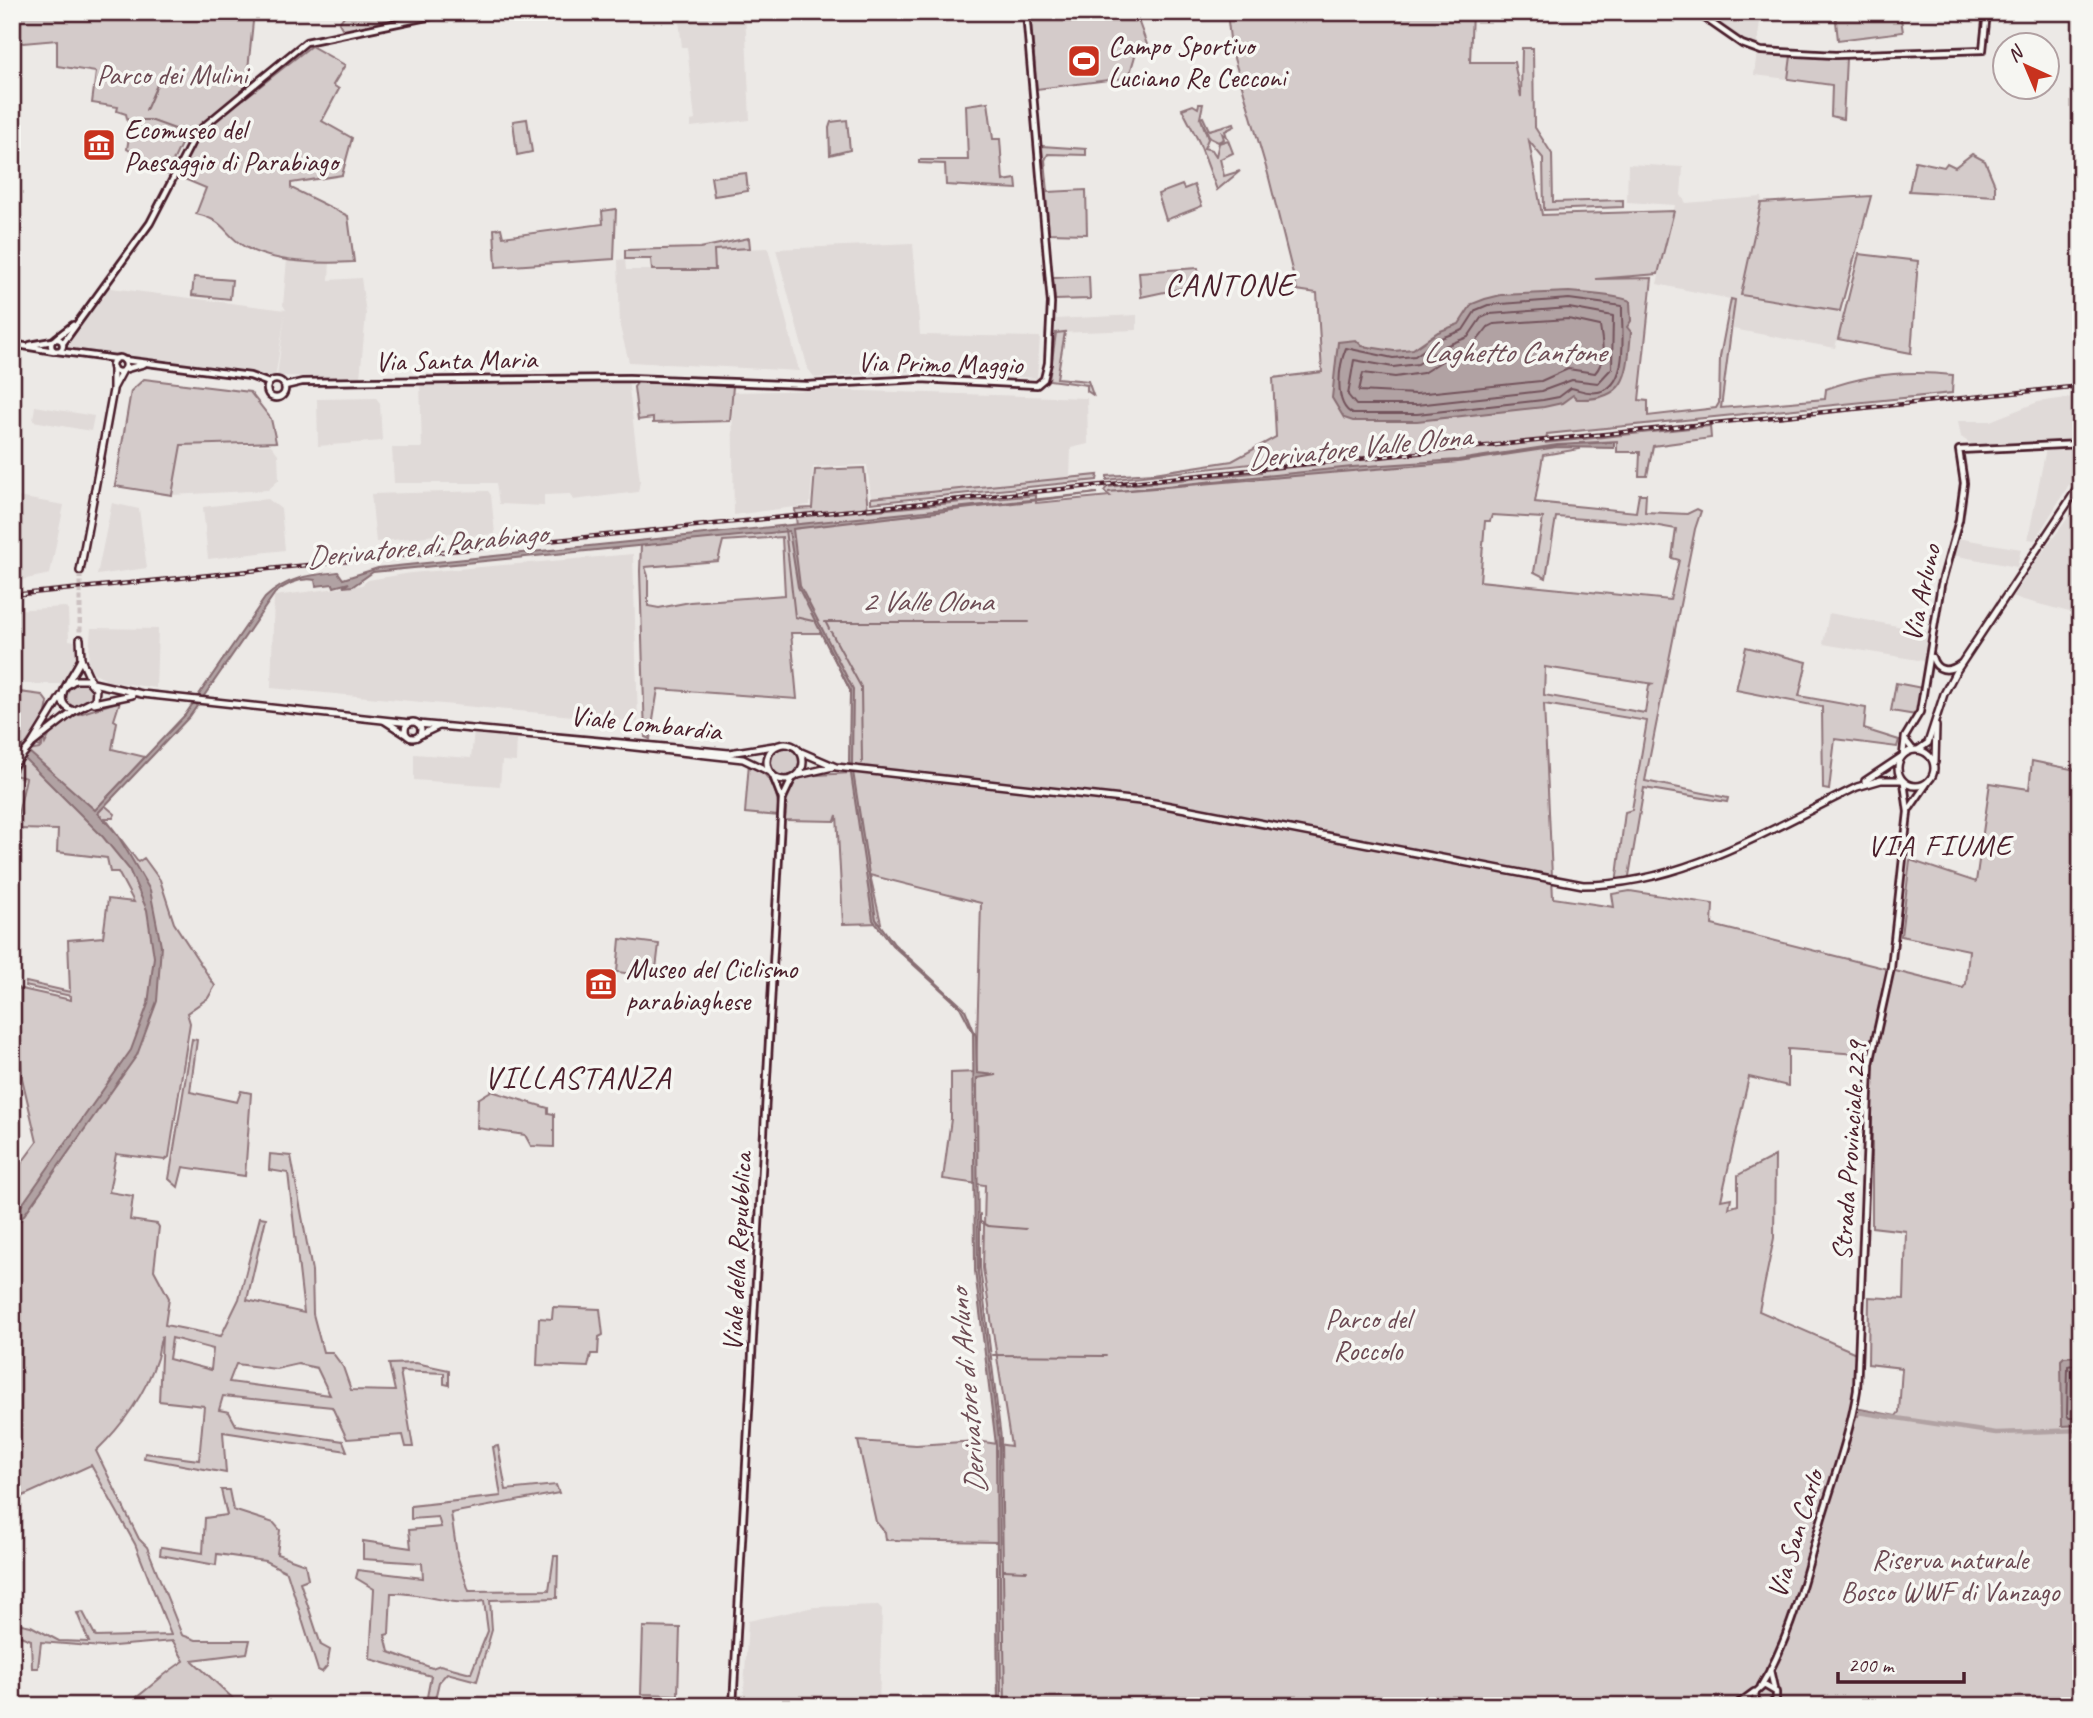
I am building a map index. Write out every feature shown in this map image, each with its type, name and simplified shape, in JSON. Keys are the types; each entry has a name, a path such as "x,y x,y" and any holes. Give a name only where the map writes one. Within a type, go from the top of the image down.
{"main road":[{"path":"80,571 113,390 113,366"},
{"path":"113,390 124,371"},
{"path":"1857,787 1903,755 1928,743 1944,694 1962,662 2081,483"},
{"path":"66,686 80,659 80,639"},
{"path":"80,659 97,695 91,704"},
{"name":"Viale Lombardia","path":"12,767 29,746 66,686 79,680 142,694 418,724 729,753 774,746"},
{"name":"Viale Lombardia","path":"29,746 74,711 113,696 142,694"},
{"path":"61,696 64,705 74,711"},
{"path":"836,767 782,780 771,773 766,757 774,746 788,743 799,751 836,767 1149,802 1583,885 1645,880 1684,869 1871,781 1903,781 1913,786 1928,782 1935,768 1936,716"},
{"name":"Viale Lombardia","path":"375,718 392,724 413,739 434,727 449,726"},
{"path":"406,735 405,728 410,723"},
{"path":"418,724 420,735"},
{"name":"Viale Lombardia","path":"512,732 735,758 771,773"},
{"path":"1916,750 1928,754 1935,768"},
{"path":"794,777 803,764 799,751"},
{"path":"1903,755 1898,765 1903,781"}],"street":[{"path":"76,322 54,340 51,347 56,351 63,344 76,322 150,223 195,134 306,42 451,12"},
{"name":"Via Primo Maggio","path":"629,378 807,385 921,379 1037,385 1046,374 1052,326 1026,12"},
{"path":"1696,12 1742,44 1761,51 1835,55 1983,50 1987,12"},
{"name":"Via Santa Maria","path":"22,345 54,340 79,352"},
{"name":"Via Santa Maria","path":"12,344 250,376 269,383 278,380 285,386"},
{"name":"Via Santa Maria","path":"101,356 124,371 150,362"},
{"path":"113,366 116,359"},
{"path":"124,360 124,371"},
{"name":"Via Santa Maria","path":"285,386 302,382 629,378"},
{"name":"Via Santa Maria","path":"269,383 267,393 275,399 284,396 285,386"},
{"name":"Via Arluno","path":"1903,755 1906,741 1920,712 1941,585 1962,501 1964,483 1959,450 2081,444"},
{"path":"1931,649 1933,662 1942,670 1954,668 1962,662"},
{"path":"1906,741 1916,750"},
{"path":"771,773 782,800"},
{"path":"782,800 794,777"},
{"path":"1903,781 1908,812"},
{"path":"1908,812 1928,782"},
{"name":"Viale della Repubblica","path":"733,1706 782,800"},
{"name":"Strada Provinciale 229","path":"1853,1410 1859,1360 1870,1064 1892,968 1908,812"},
{"name":"Via San Carlo","path":"1737,1704 1758,1688 1771,1668 1800,1590 1853,1410"},
{"name":"Via San Carlo","path":"1770,1705 1776,1695 1771,1668"},
{"path":"1760,1705 1754,1697 1758,1688 1768,1685 1774,1689"},
{"name":"Via San Carlo","path":"1737,1704 1760,1705"}],"shaded area":[{"path":"678,12 745,12 750,120 691,127 691,121 695,120 687,47 682,47"},
{"path":"1703,12 1761,12 1757,47 1738,36"},
{"path":"1757,51 1791,53 1788,79 1754,75"},
{"path":"1628,164 1683,167 1681,195 1686,203 1762,197 1742,295 1844,312 1835,348 1733,329 1735,300 1657,284 1675,205 1627,202"},
{"path":"913,243 920,335 1040,337 1037,378 926,370 815,378 808,369 776,249"},
{"path":"768,248 799,371 629,362 620,327 618,260 625,259 626,270 714,270 714,250"},
{"path":"287,259 330,260 329,280 361,278 366,314 360,378 277,376 285,315 275,379 269,382 254,376 61,349 103,287 286,310 283,305"},
{"path":"1137,315 1137,330 1056,333 1055,319"},
{"path":"628,379 640,481 638,492 573,500 570,494 544,495 544,506 499,504 496,483 394,483 392,448 422,448 420,382"},
{"path":"831,390 1087,398 1088,444 1071,448 1070,479 871,498 867,465 813,467 810,505 734,515 732,392"},
{"path":"2081,396 2081,440 1977,448 1961,437 1958,421 1990,421 2038,402"},
{"path":"376,398 380,403 382,441 318,446 317,399"},
{"path":"35,406 94,416 91,431 33,421"},
{"path":"181,445 271,445 278,454 279,480 268,490 172,495"},
{"path":"2081,447 2081,465 2035,540 2028,539 2046,448"},
{"path":"488,491 491,495 495,534 462,537 461,532 376,542 371,494"},
{"path":"12,496 64,505 50,574 12,582"},
{"path":"268,499 281,509 285,550 208,559 203,507"},
{"path":"2081,500 2081,615 2012,597 2039,557"},
{"path":"112,503 139,509 147,568 97,575"},
{"path":"1957,538 2021,549 2017,567 1952,555"},
{"path":"633,554 638,722 271,688 274,596 362,585 368,580 411,573"},
{"path":"68,609 69,640 75,641 75,663 62,684 12,684 12,610"},
{"path":"1829,613 1929,632 1924,661 1823,644"},
{"path":"91,628 158,629 156,688 108,681 95,674 88,663"},
{"path":"474,731 517,736 516,762 502,761 500,786 414,780 414,754 471,758"},
{"path":"878,1605 882,1609 879,1706 743,1706 748,1621 814,1607"}],"green space":[{"name":"Parco dei Mulini","path":"12,12 254,12 245,98 311,46 345,65 333,85 339,89 322,121 352,138 342,175 291,183 291,188 348,216 354,262 313,262 270,256 245,247 214,220 196,214 206,188 182,178 180,168 196,137 218,117 182,142 167,174 127,149 130,131 126,114 117,111 118,107 92,103 96,72 57,66 57,40 12,44"},
{"path":"347,12 428,12 344,31 339,23"},
{"name":"Campo Sportivo Luciano Re Cecconi","path":"1030,12 1135,12 1149,50 1137,49 1130,73 1133,77 1037,89"},
{"name":"Parco del Roccolo","path":"1227,12 1472,12 1470,62 1514,62 1521,97 1522,48 1533,48 1534,126 1552,154 1553,202 1623,200 1623,207 1544,210 1543,158 1529,141 1542,215 1674,211 1658,274 1596,279 1652,278 1639,400 1648,401 1648,416 1716,408 1719,403 1720,357 1731,299 1735,300 1721,408 1825,399 1826,389 1872,377 1904,373 1953,375 1952,393 1547,434 1546,443 1710,426 1711,438 1653,446 1647,476 1639,476 1640,452 1617,452 1617,441 1580,443 1580,449 1543,455 1535,502 1636,512 1639,494 1646,494 1645,512 1687,514 1697,509 1701,511 1695,529 1645,781 1728,798 1727,802 1644,788 1628,882 1616,884 1625,812 1632,810 1647,721 1544,704 1553,898 1614,907 1612,894 1630,891 1713,904 1712,925 1963,988 1966,984 1969,950 1901,936 1910,860 1976,882 1990,783 2029,789 2032,761 2081,771 2081,1706 998,1706 997,1542 886,1540 885,1532 876,1522 858,1441 916,1445 977,1441 1011,1446 983,1268 985,1185 943,1179 951,1119 951,1073 976,1072 981,903 870,875 881,923 843,924 837,815 835,821 785,820 788,790 801,776 850,773 850,690 821,633 791,633 797,699 658,689 650,739 645,737 641,545 783,531 797,526 795,509 812,508 815,470 864,468 868,511 1036,495 1036,503 1110,496 1104,491 1107,487 1261,472 1259,463 1107,480 1107,476 1154,473 1232,461 1276,437 1273,378 1322,372 1317,293 1297,290 1268,174 1231,48","holes":["1492,515 1543,518 1534,572 1546,578 1556,517 1642,523 1676,529 1672,558 1679,560 1670,600 1480,581 1485,521 1490,521","782,537 785,595 690,602 659,608 648,606 648,576 645,567 718,561 723,541","1545,667 1654,684 1649,685 1645,713 1544,695","1788,1049 1872,1055 1876,1049 1872,1062 1872,1227 1906,1231 1904,1299 1869,1297 1868,1364 1902,1368 1899,1412 1896,1416 1860,1409 1858,1416 1854,1415 1859,1388 1856,1353 1759,1311 1774,1238 1775,1156 1738,1175 1738,1205 1729,1208 1731,1198 1721,1200 1749,1077 1788,1086"]},
{"path":"1835,12 1900,12 1903,32 1838,40"},
{"path":"1791,56 1846,58 1843,119 1831,116 1832,85 1788,79"},
{"path":"988,102 993,139 1000,139 1003,181 1016,179 1017,189 946,185 945,164 919,163 919,160 968,160 966,105"},
{"path":"1199,104 1203,104 1200,118 1203,117 1209,130 1234,123 1235,126 1225,131 1227,137 1222,133 1224,139 1218,142 1210,138 1201,119 1208,139 1204,148 1212,150 1216,156 1219,143 1228,140 1233,153 1220,159 1224,176 1240,171 1217,190 1199,142 1182,109 1193,105 1198,108"},
{"path":"527,119 532,152 517,155 513,121"},
{"path":"847,120 850,150 830,155 831,122"},
{"path":"1042,146 1086,149 1086,155 1048,154 1045,160 1048,192 1086,190 1087,234 1049,233"},
{"path":"1972,154 1985,161 1995,185 1995,196 1909,191 1915,161 1944,167 1947,163 1955,167"},
{"path":"746,173 748,191 714,196 711,177"},
{"path":"1182,185 1184,189 1194,185 1202,206 1166,220 1158,194"},
{"path":"1871,196 1840,311 1741,295 1761,203"},
{"path":"616,209 614,259 496,267 494,229 501,228 503,237 603,224 602,211"},
{"path":"749,238 750,248 714,250 715,270 652,270 651,259 625,259 625,250 700,248"},
{"path":"1859,254 1918,261 1911,353 1838,339"},
{"path":"1198,268 1199,281 1189,282 1188,287 1141,297 1139,272"},
{"path":"1089,276 1090,299 1055,300 1053,278"},
{"path":"194,277 232,280 230,299 192,295"},
{"path":"1065,332 1057,378 1088,381 1093,395 1087,391 1087,385 1049,380 1056,333"},
{"path":"144,379 250,392 271,419 276,442 181,445 172,495 115,486 131,391"},
{"path":"638,382 733,386 730,421 653,423 653,418 638,420 634,387"},
{"path":"1098,475 1097,480 871,503 871,498"},
{"path":"1746,647 1807,662 1799,696 1866,708 1864,729 1899,740 1897,747 1835,739 1829,790 1823,789 1822,707 1736,690"},
{"path":"79,681 87,681 94,689 92,697 80,706 71,707 66,704 64,691"},
{"path":"1896,683 1922,688 1916,715 1891,711"},
{"path":"12,691 42,695 48,703 45,717 24,747 29,751 39,749 41,747 34,745 38,741 42,746 43,736 45,744 50,734 73,716 120,701 114,720 117,722 112,749 145,757 102,803 115,814 113,818 105,818 138,862 144,858 160,880 174,923 215,986 208,998 187,1013 190,1023 169,1157 165,1160 116,1154 109,1192 133,1196 130,1220 157,1224 159,1227 154,1270 169,1298 165,1325 221,1336 239,1299 260,1217 266,1218 247,1300 304,1313 288,1173 269,1170 270,1154 291,1156 312,1271 313,1314 323,1352 332,1352 343,1367 351,1390 395,1391 389,1364 416,1363 449,1370 449,1385 444,1384 444,1373 400,1371 413,1447 406,1447 403,1435 347,1439 332,1407 223,1396 219,1410 229,1412 236,1425 343,1441 347,1451 223,1432 226,1473 144,1458 145,1453 199,1460 204,1406 159,1401 162,1336 157,1358 140,1396 124,1420 96,1451 139,1539 147,1547 182,1635 196,1640 250,1640 247,1653 192,1660 241,1706 150,1706 141,1702 135,1706 125,1706 184,1661 173,1641 102,1647 41,1642 38,1668 32,1668 31,1640 12,1633 12,1622 31,1626 59,1641 89,1642 77,1613 83,1612 96,1637 171,1635 135,1544 91,1465 12,1501 12,1176 37,1142 22,1078 17,988 71,1000 71,996 25,986 26,982 70,992 68,940 103,937 108,899 134,902 118,872 110,872 107,858 57,852 58,830 19,829 12,842 26,778 14,775 24,758 20,754 12,756","holes":["172,1338 213,1349 211,1370 169,1359","236,1364 276,1369 298,1364 317,1368 330,1395 229,1382"]},
{"path":"785,748 795,752 799,762 795,772 785,776 775,772 771,762 775,752"},
{"path":"749,763 763,773 772,785 779,816 745,813"},
{"path":"620,939 659,944 655,977 617,972"},
{"path":"192,1039 197,1040 190,1092 237,1102 241,1091 251,1093 245,1176 183,1167 178,1187 169,1179"},
{"path":"491,1091 548,1108 548,1113 554,1114 554,1147 531,1146 525,1135 477,1128 478,1099"},
{"path":"553,1307 600,1309 603,1335 599,1337 598,1354 591,1354 588,1367 537,1365 539,1318 552,1319"},
{"path":"498,1446 506,1490 556,1485 559,1493 451,1513 457,1555 469,1591 549,1590 554,1556 558,1556 557,1598 490,1600 492,1630 477,1681 447,1673 439,1682 435,1699 427,1697 431,1676 370,1659 374,1589 356,1578 358,1570 423,1578 422,1563 363,1559 363,1541 411,1548 409,1530 441,1527 438,1517 411,1519 411,1506 501,1496 493,1447","holes":["391,1593 461,1603 484,1601 488,1631 471,1673 440,1665 432,1668 389,1652 385,1635 389,1634"]},
{"path":"221,1490 229,1490 233,1510 274,1523 280,1530 277,1554 305,1564 308,1579 300,1582 321,1645 330,1650 327,1666 322,1672 318,1670 287,1572 265,1561 217,1554 216,1565 160,1555 161,1547 203,1553 205,1518 227,1515"},
{"path":"643,1627 680,1628 678,1695 641,1694"}],"water":[{"name":"Laghetto Cantone","path":"1569,292 1630,301 1631,321 1627,327 1631,332 1626,372 1622,382 1606,395 1577,399 1573,395 1562,403 1544,407 1417,421 1353,421 1344,418 1332,398 1338,342 1356,340 1362,346 1394,351 1413,349 1438,332 1459,324 1472,304 1485,299 1501,295"},
{"path":"1614,442 1614,448 1557,447 1458,462 1108,492 1352,467 1458,460 1557,445"},
{"path":"1098,493 793,529 800,586 853,689 852,765 876,919 894,944 965,1009 976,1036 977,1073 996,1075 977,1078 978,1272 999,1438 1001,1706 998,1706 996,1445 975,1271 973,1032 960,1007 892,945 873,920 849,761 850,690 798,587 789,531 373,572 353,586 343,587 349,583 334,587 333,584 316,586 315,580 299,580 275,593 190,716 98,813 117,834 150,890 161,946 157,1001 137,1055 12,1232 12,1219 131,1050 148,1004 154,957 147,910 129,869 103,837 12,746 12,737 95,810 185,715 265,598 282,585 308,576 338,572 343,579 378,568"},
{"path":"2081,1356 2081,1425 2062,1426 2061,1360 2064,1357"}],"waterway":[{"path":"146,110 160,78"},
{"path":"134,120 150,120 175,129"},
{"name":"2 Valle Olona","path":"785,529 795,617 813,621"},
{"name":"2 Valle Olona","path":"824,622 1029,622"},
{"name":"2 Valle Olona","path":"826,623 829,629"},
{"name":"2 Valle Olona","path":"831,632 861,687 862,763"},
{"name":"Derivatore di Arluno","path":"980,1214 980,1268 1001,1438 1005,1706"},
{"path":"981,1222 988,1226 1026,1229"},
{"path":"993,1355 1106,1356"},
{"path":"1857,1412 1996,1433 2081,1430"},
{"path":"1004,1570 1027,1571"}],"tunnel":[{"path":"80,571 80,639"}],"railway":[{"path":"12,595 2081,386"}],"place":[{"name":"Campo Sportivo Luciano Re Cecconi","path":"1084,61"},
{"name":"Ecomuseo del Paesaggio di Parabiago","path":"99,145"},
{"name":"Museo del Ciclismo parabiaghese","path":"601,984"}],"district":[{"name":"CANTONE","path":"1230,284"},
{"name":"VIA FIUME","path":"1940,845"},
{"name":"VILLASTANZA","path":"578,1077"}],"water label":[{"name":"Derivatore Valle Olona","path":"1359,447"},
{"name":"Derivatore di Parabiago","path":"426,545"}],"park label":[{"name":"Riserva naturale Bosco WWF di Vanzago","path":"1950,1575"}]}
